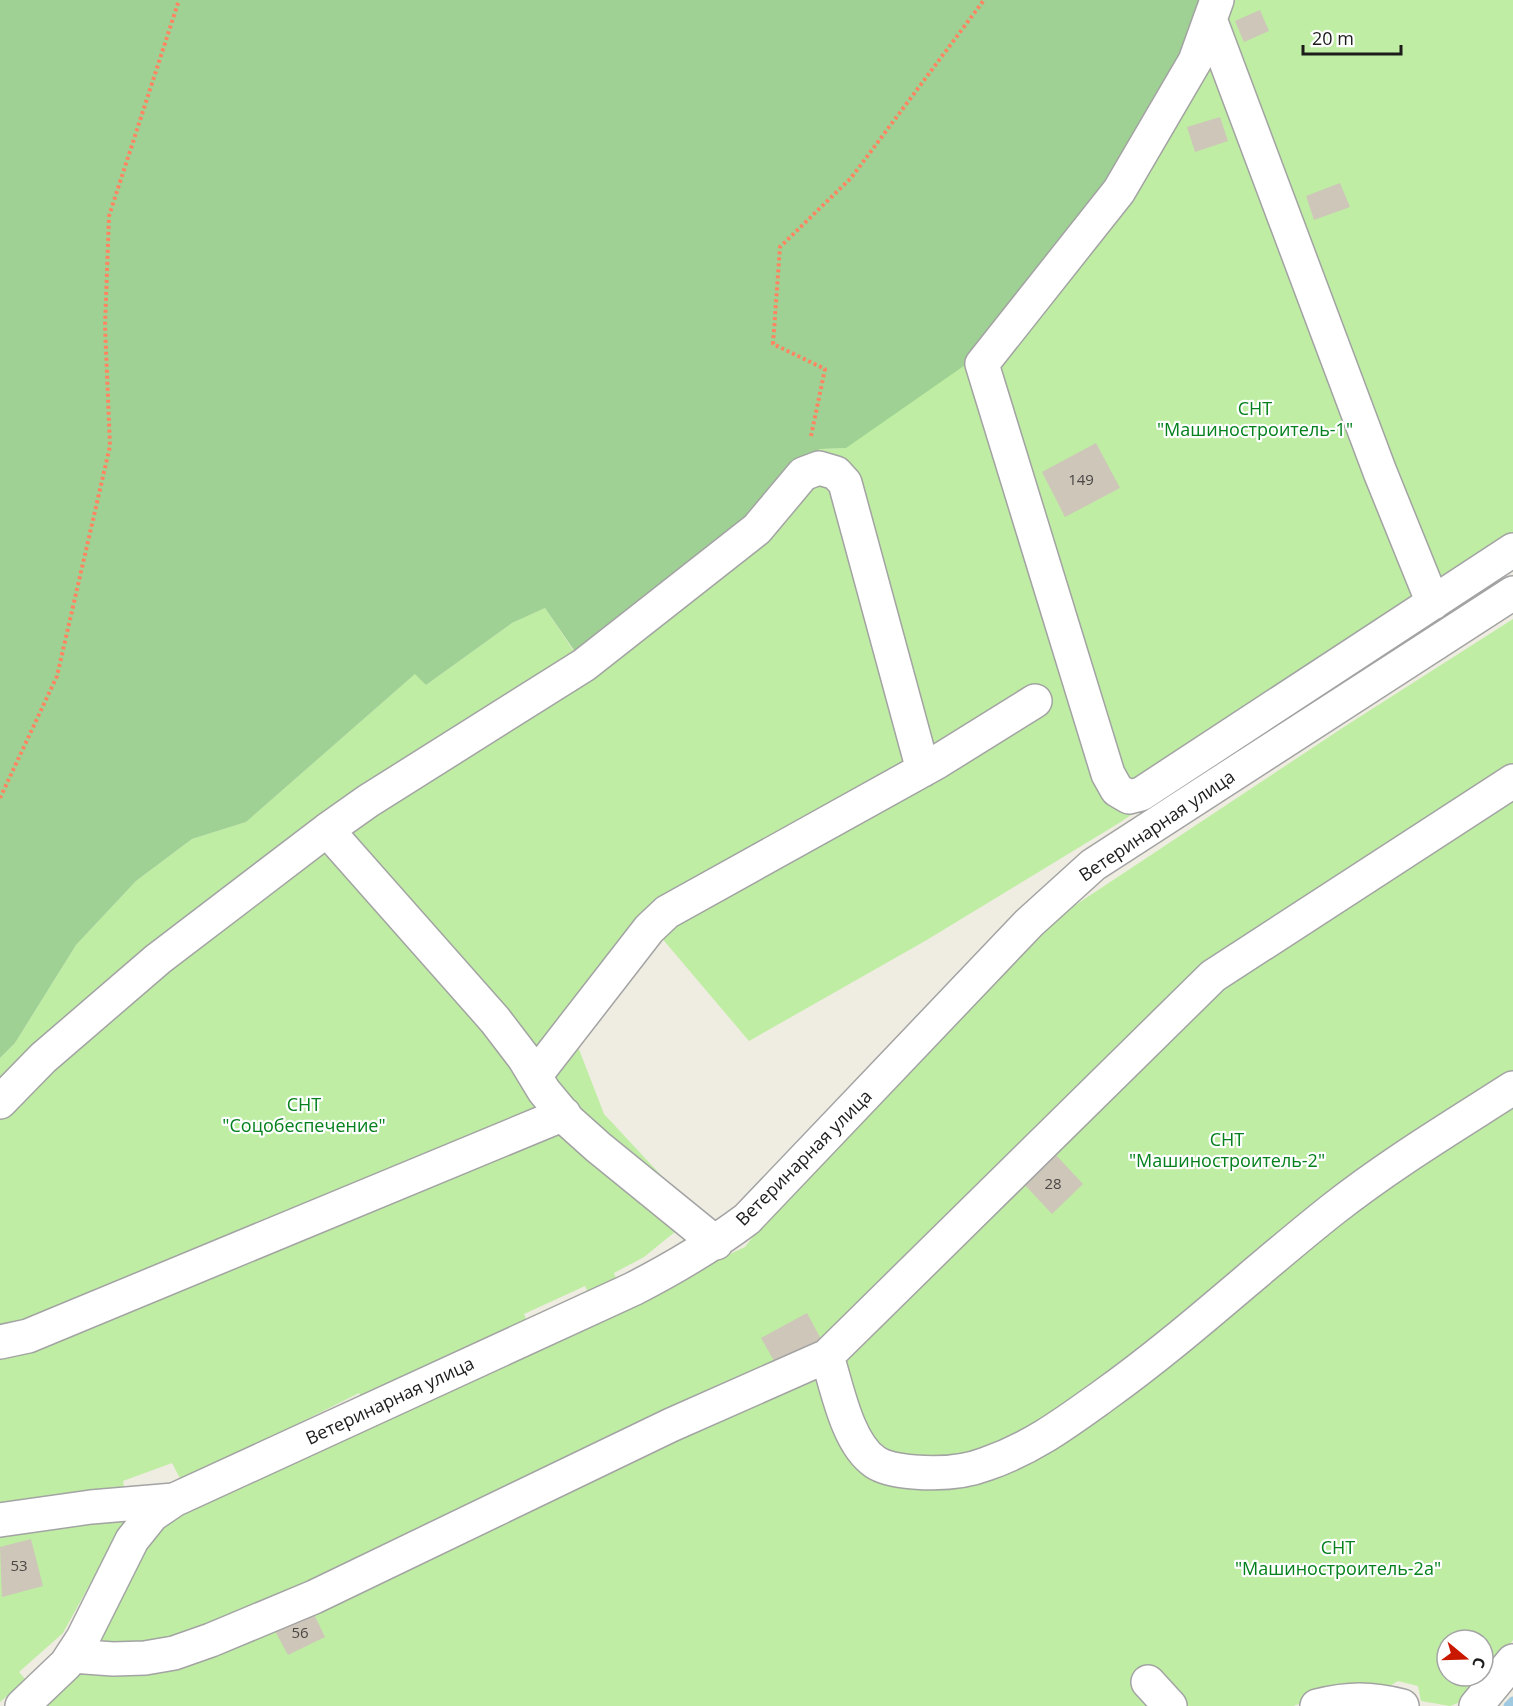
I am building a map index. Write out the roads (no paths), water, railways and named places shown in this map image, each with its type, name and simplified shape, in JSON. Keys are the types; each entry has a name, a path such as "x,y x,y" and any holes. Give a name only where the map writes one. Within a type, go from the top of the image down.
{"street":[{"path":"1214,9 1195,61 1119,191 981,364 1108,774 1117,790 1129,796 1141,794 1513,550"},
{"path":"1214,9 1384,483 1433,603"},
{"path":"0,1102 43,1058 158,959 368,801 584,665 758,529 803,474 819,468 836,473 845,483 922,770"},
{"name":"Ветеринарная улица","path":"22,1706 46,1685 72,1656 132,1540 152,1515 174,1500 633,1289 676,1268 716,1243 755,1211 1029,923 1093,865 1513,593"},
{"path":"535,1076 649,929 667,912 922,770 1035,701"},
{"path":"72,1656 113,1659 145,1658 174,1653 211,1640 314,1597 671,1425 827,1356 1213,976 1513,781"},
{"path":"327,830 495,1020 544,1090 564,1114 598,1147 716,1243"},
{"path":"827,1356 858,1445 876,1463 901,1471 929,1473 956,1472 985,1465 1017,1452 1056,1431 1139,1371 1341,1203 1399,1162 1513,1088"},
{"path":"0,1341 28,1336 564,1114"},
{"path":"0,1520 91,1507 174,1500"},
{"path":"1476,1706 1513,1661"},
{"path":"1317,1706 1361,1699 1402,1706"}],"waterway":[{"path":"1508,1706 1513,1701"}],"park label":[{"name":"СНТ \"Машиностроитель-1\"","path":"1255,419"},
{"name":"СНТ \"Соцобеспечение\"","path":"304,1115"},
{"name":"СНТ \"Машиностроитель-2\"","path":"1227,1150"},
{"name":"СНТ \"Машиностроитель-2а\"","path":"1338,1558"}]}
